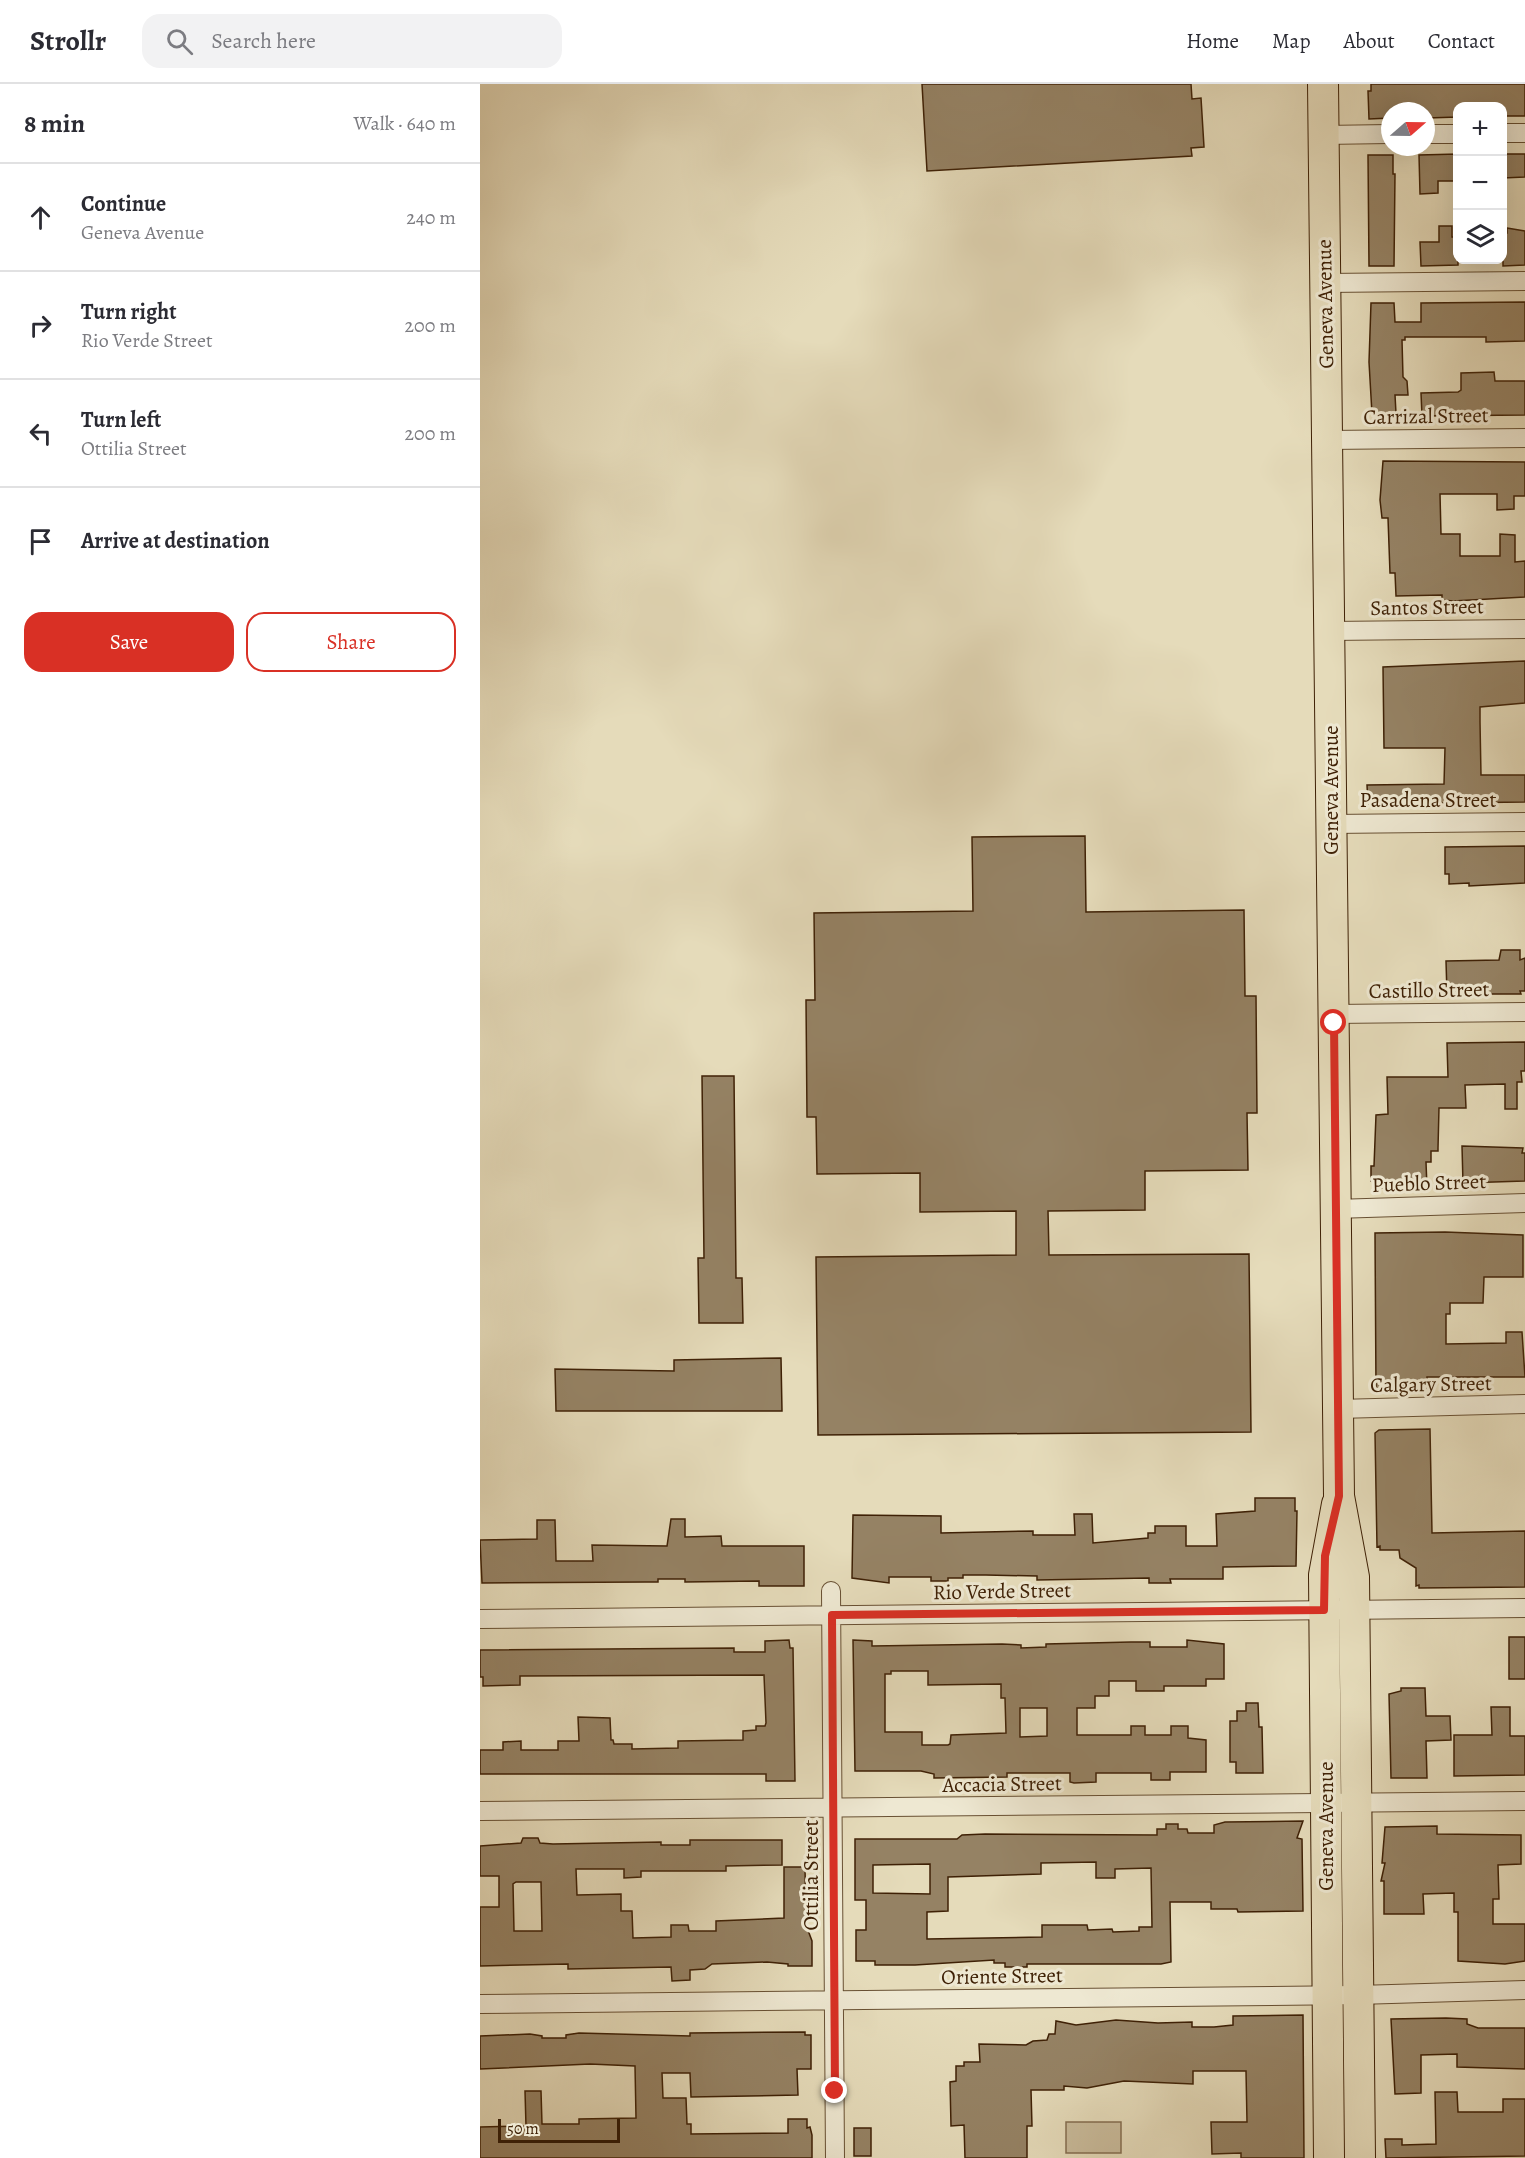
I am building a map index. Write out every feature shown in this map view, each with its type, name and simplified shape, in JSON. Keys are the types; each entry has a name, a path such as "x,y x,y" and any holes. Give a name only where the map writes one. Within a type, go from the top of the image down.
{"main road":[{"name":"Geneva Avenue","path":"1323,84 1339,1496 1351,1550 1354,1610 1360,2158"},
{"name":"Geneva Avenue","path":"1329,2158 1324,1610 1325,1556 1339,1496"}],"street":[{"path":"1507,134 1525,133"},
{"path":"1435,134 1453,134"},
{"path":"1323,135 1381,135"},
{"path":"1325,283 1525,281"},
{"name":"Carrizal Street","path":"1327,440 1525,438"},
{"name":"Santos Street","path":"1329,631 1525,629"},
{"name":"Pasadena Street","path":"1331,824 1525,822"},
{"name":"Castillo Street","path":"1334,1014 1525,1012"},
{"name":"Pueblo Street","path":"1335,1209 1525,1203"},
{"name":"Calgary Street","path":"1338,1409 1525,1404"},
{"name":"Ottilia Street","path":"831,1591 835,2158"},
{"name":"Rio Verde Street","path":"480,1619 1525,1608"},
{"name":"Accacia Street","path":"480,1811 1525,1801"},
{"name":"Oriente Street","path":"480,2004 1358,1995 1525,1990"}],"shaded area":[{"path":"1066,2122 1121,2122 1121,2153 1066,2153"}],"building":[{"path":"922,84 1191,84 1192,99 1201,98 1204,147 1191,148 1192,156 927,171"},
{"path":"1371,84 1525,84 1525,116 1507,116 1507,102 1453,102 1453,117 1435,118 1435,102 1381,102 1381,118 1369,119 1368,91 1371,91"},
{"path":"1453,154 1453,181 1438,181 1438,193 1420,194 1419,156"},
{"path":"1507,154 1525,154 1525,177 1507,178"},
{"path":"1368,155 1393,156 1393,174 1395,174 1394,266 1369,266"},
{"path":"1439,226 1452,226 1453,264 1458,265 1421,266 1420,242 1439,242"},
{"path":"1507,228 1525,231 1525,265 1503,266 1507,264"},
{"path":"1525,302 1525,341 1486,342 1486,337 1405,337 1405,340 1402,340 1403,377 1407,381 1408,395 1395,395 1396,413 1372,414 1369,362 1371,303 1394,303 1395,322 1421,322 1421,303"},
{"path":"1494,372 1495,381 1525,381 1525,415 1422,416 1421,393 1458,392 1461,390 1461,373"},
{"path":"1383,461 1525,462 1525,496 1514,496 1514,509 1497,510 1497,494 1440,494 1441,534 1460,534 1460,556 1500,556 1500,534 1515,535 1515,562 1525,561 1525,597 1453,601 1442,600 1442,595 1396,596 1395,573 1390,573 1388,518 1382,518 1380,500"},
{"path":"1525,661 1525,703 1480,707 1480,722 1481,775 1525,775 1525,802 1368,804 1367,785 1444,784 1445,748 1384,748 1383,667"},
{"path":"1085,836 1086,912 1244,910 1245,996 1256,996 1257,1113 1247,1113 1248,1170 1145,1171 1145,1210 1048,1211 1049,1255 1249,1254 1251,1432 818,1435 816,1257 1016,1255 1016,1211 920,1212 920,1173 817,1174 816,1117 807,1117 806,1000 815,1000 814,913 973,911 972,837"},
{"path":"1525,846 1525,883 1469,886 1469,883 1449,884 1449,874 1445,874 1445,847"},
{"path":"1501,950 1520,950 1520,960 1525,958 1525,991 1520,991 1521,994 1447,994 1446,961 1499,960"},
{"path":"1525,1042 1525,1071 1521,1071 1522,1082 1517,1082 1517,1109 1505,1109 1505,1084 1465,1085 1466,1108 1439,1108 1438,1151 1431,1151 1431,1162 1426,1162 1427,1188 1375,1188 1375,1181 1371,1181 1371,1166 1374,1166 1376,1115 1388,1114 1387,1077 1448,1077 1447,1043"},
{"path":"702,1076 734,1076 736,1278 742,1278 743,1323 699,1323 698,1258 704,1258"},
{"path":"1462,1146 1523,1148 1525,1181 1463,1183"},
{"path":"1445,1232 1523,1235 1523,1277 1484,1277 1483,1303 1450,1303 1450,1314 1446,1314 1446,1344 1506,1343 1506,1332 1522,1332 1525,1377 1427,1377 1427,1389 1376,1390 1375,1233"},
{"path":"781,1358 782,1411 556,1411 555,1369 674,1371 674,1360"},
{"path":"1430,1429 1432,1533 1525,1531 1525,1587 1419,1588 1419,1585 1416,1586 1416,1568 1400,1558 1399,1550 1380,1550 1380,1546 1377,1547 1375,1433 1379,1430"},
{"path":"1255,1498 1295,1498 1295,1511 1297,1511 1296,1566 1223,1567 1223,1579 1170,1579 1171,1583 1149,1583 1149,1578 1037,1580 1037,1576 986,1575 963,1575 963,1578 948,1578 948,1581 931,1581 931,1577 889,1577 889,1583 852,1578 853,1515 941,1516 941,1533 1033,1531 1033,1535 1075,1535 1074,1514 1092,1514 1093,1543 1148,1538 1148,1533 1155,1533 1155,1526 1186,1526 1186,1546 1217,1546 1216,1514 1255,1511"},
{"path":"671,1519 685,1519 685,1537 721,1536 722,1546 804,1546 804,1586 759,1586 759,1581 685,1582 685,1579 658,1579 658,1582 482,1583 480,1540 537,1539 537,1520 555,1520 556,1561 593,1561 592,1545 667,1546"},
{"path":"1509,1637 1525,1637 1525,1679 1509,1679"},
{"path":"789,1640 790,1648 793,1648 795,1781 766,1781 766,1774 480,1774 480,1750 503,1750 503,1742 521,1741 521,1750 558,1750 558,1741 579,1741 578,1717 610,1718 611,1740 614,1744 632,1744 632,1749 678,1748 678,1741 743,1740 743,1731 756,1730 756,1726 765,1726 766,1723 764,1675 520,1676 520,1685 483,1686 483,1677 480,1677 480,1650 734,1648 734,1652 765,1652 765,1641"},
{"path":"853,1640 872,1641 872,1646 1002,1644 1021,1645 1021,1648 1046,1647 1046,1644 1131,1642 1150,1642 1150,1647 1187,1647 1187,1640 1224,1644 1224,1679 1206,1679 1206,1686 1164,1686 1164,1691 1136,1691 1136,1681 1109,1681 1109,1696 1095,1696 1095,1708 1077,1708 1077,1735 1131,1735 1131,1726 1145,1726 1145,1735 1171,1735 1171,1726 1188,1726 1188,1738 1206,1740 1206,1772 1170,1772 1170,1780 1151,1780 1151,1773 1096,1773 1096,1782 1074,1783 1070,1782 1070,1773 1007,1773 1007,1777 934,1778 934,1774 921,1771 855,1771","holes":["891,1671 928,1671 928,1685 1001,1684 1001,1698 1005,1698 1006,1733 951,1735 948,1745 922,1745 922,1732 885,1732 885,1674 891,1674","1020,1708 1047,1708 1047,1736 1020,1737"]},
{"path":"1401,1688 1425,1688 1426,1716 1450,1716 1451,1740 1426,1741 1427,1778 1391,1778 1389,1694 1401,1691"},
{"path":"1246,1703 1258,1703 1259,1727 1262,1727 1263,1773 1236,1773 1236,1762 1230,1762 1230,1721 1237,1721 1237,1711 1246,1711"},
{"path":"1491,1707 1510,1707 1510,1736 1525,1736 1525,1775 1454,1776 1454,1735 1492,1735"},
{"path":"1303,1821 1297,1838 1302,1839 1303,1911 1238,1912 1237,1909 1211,1909 1211,1902 1170,1902 1171,1962 1161,1964 1027,1964 1027,1967 1005,1967 1005,1963 994,1963 994,1960 915,1965 875,1965 875,1961 856,1961 856,1930 866,1930 866,1900 855,1900 855,1839 957,1839 962,1835 985,1834 1157,1835 1157,1829 1166,1829 1166,1824 1178,1824 1178,1829 1187,1829 1188,1833 1214,1833 1214,1825 1225,1822","holes":["1096,1862 1096,1878 1115,1878 1115,1869 1151,1868 1152,1927 1139,1927 1139,1931 1113,1932 1112,1929 1088,1930 1087,1925 1042,1925 1042,1937 927,1939 927,1912 948,1911 948,1877 1041,1874 1041,1863","930,1864 930,1894 873,1893 873,1865"]},
{"path":"1437,1826 1437,1834 1521,1835 1521,1864 1498,1865 1499,1899 1493,1899 1493,1924 1525,1924 1525,1961 1505,1964 1458,1961 1458,1912 1454,1912 1454,1893 1423,1894 1424,1914 1384,1914 1384,1881 1381,1881 1385,1863 1382,1863 1385,1827"},
{"path":"523,1838 538,1838 540,1843 553,1844 661,1842 661,1845 690,1845 690,1840 782,1840 782,1865 726,1866 726,1871 641,1871 641,1877 624,1878 624,1869 576,1869 577,1895 621,1894 621,1911 632,1911 633,1938 671,1937 671,1925 688,1925 689,1931 716,1931 716,1921 784,1918 784,1867 805,1867 806,1925 812,1941 812,1966 788,1966 788,1964 767,1962 712,1964 705,1969 690,1970 690,1980 672,1981 671,1967 568,1969 568,1964 480,1966 480,1907 499,1907 499,1876 480,1876 480,1846 521,1843","holes":["541,1882 542,1931 514,1931 513,1884"]},
{"path":"1303,2015 1304,2158 1241,2158 1241,2153 1212,2154 1211,2122 1247,2122 1246,2071 1193,2071 1193,2084 1124,2081 1087,2088 1064,2086 1064,2090 1031,2090 1032,2126 1027,2126 1027,2158 965,2158 964,2125 951,2126 950,2082 956,2081 956,2066 964,2066 964,2062 980,2062 979,2044 1026,2045 1033,2041 1047,2040 1049,2034 1055,2034 1056,2021 1076,2025 1116,2020 1158,2023 1192,2022 1192,2027 1214,2027 1233,2025 1233,2016"},
{"path":"1391,2019 1467,2019 1467,2024 1478,2028 1525,2028 1525,2069 1457,2067 1457,2054 1421,2055 1421,2093 1395,2094"},
{"path":"805,2032 805,2035 811,2035 811,2069 797,2069 798,2095 691,2097 690,2073 662,2073 663,2098 686,2098 687,2124 691,2124 691,2134 788,2133 788,2119 807,2119 807,2128 810,2127 812,2135 812,2158 480,2158 480,2127 526,2126 525,2091 541,2091 542,2124 579,2124 579,2119 636,2118 635,2066 590,2064 480,2069 480,2036 530,2034 542,2036 542,2038 566,2038 566,2035 579,2033 690,2036 690,2033"},
{"path":"1435,2092 1457,2092 1458,2112 1503,2112 1503,2099 1525,2099 1525,2156 1386,2158 1385,2139 1402,2139 1402,2145 1436,2144"},
{"path":"854,2128 871,2128 871,2156 854,2156"}],"route":[{"path":"835,2091 832,1615 1324,1610 1325,1556 1339,1496 1334,1023"}]}
